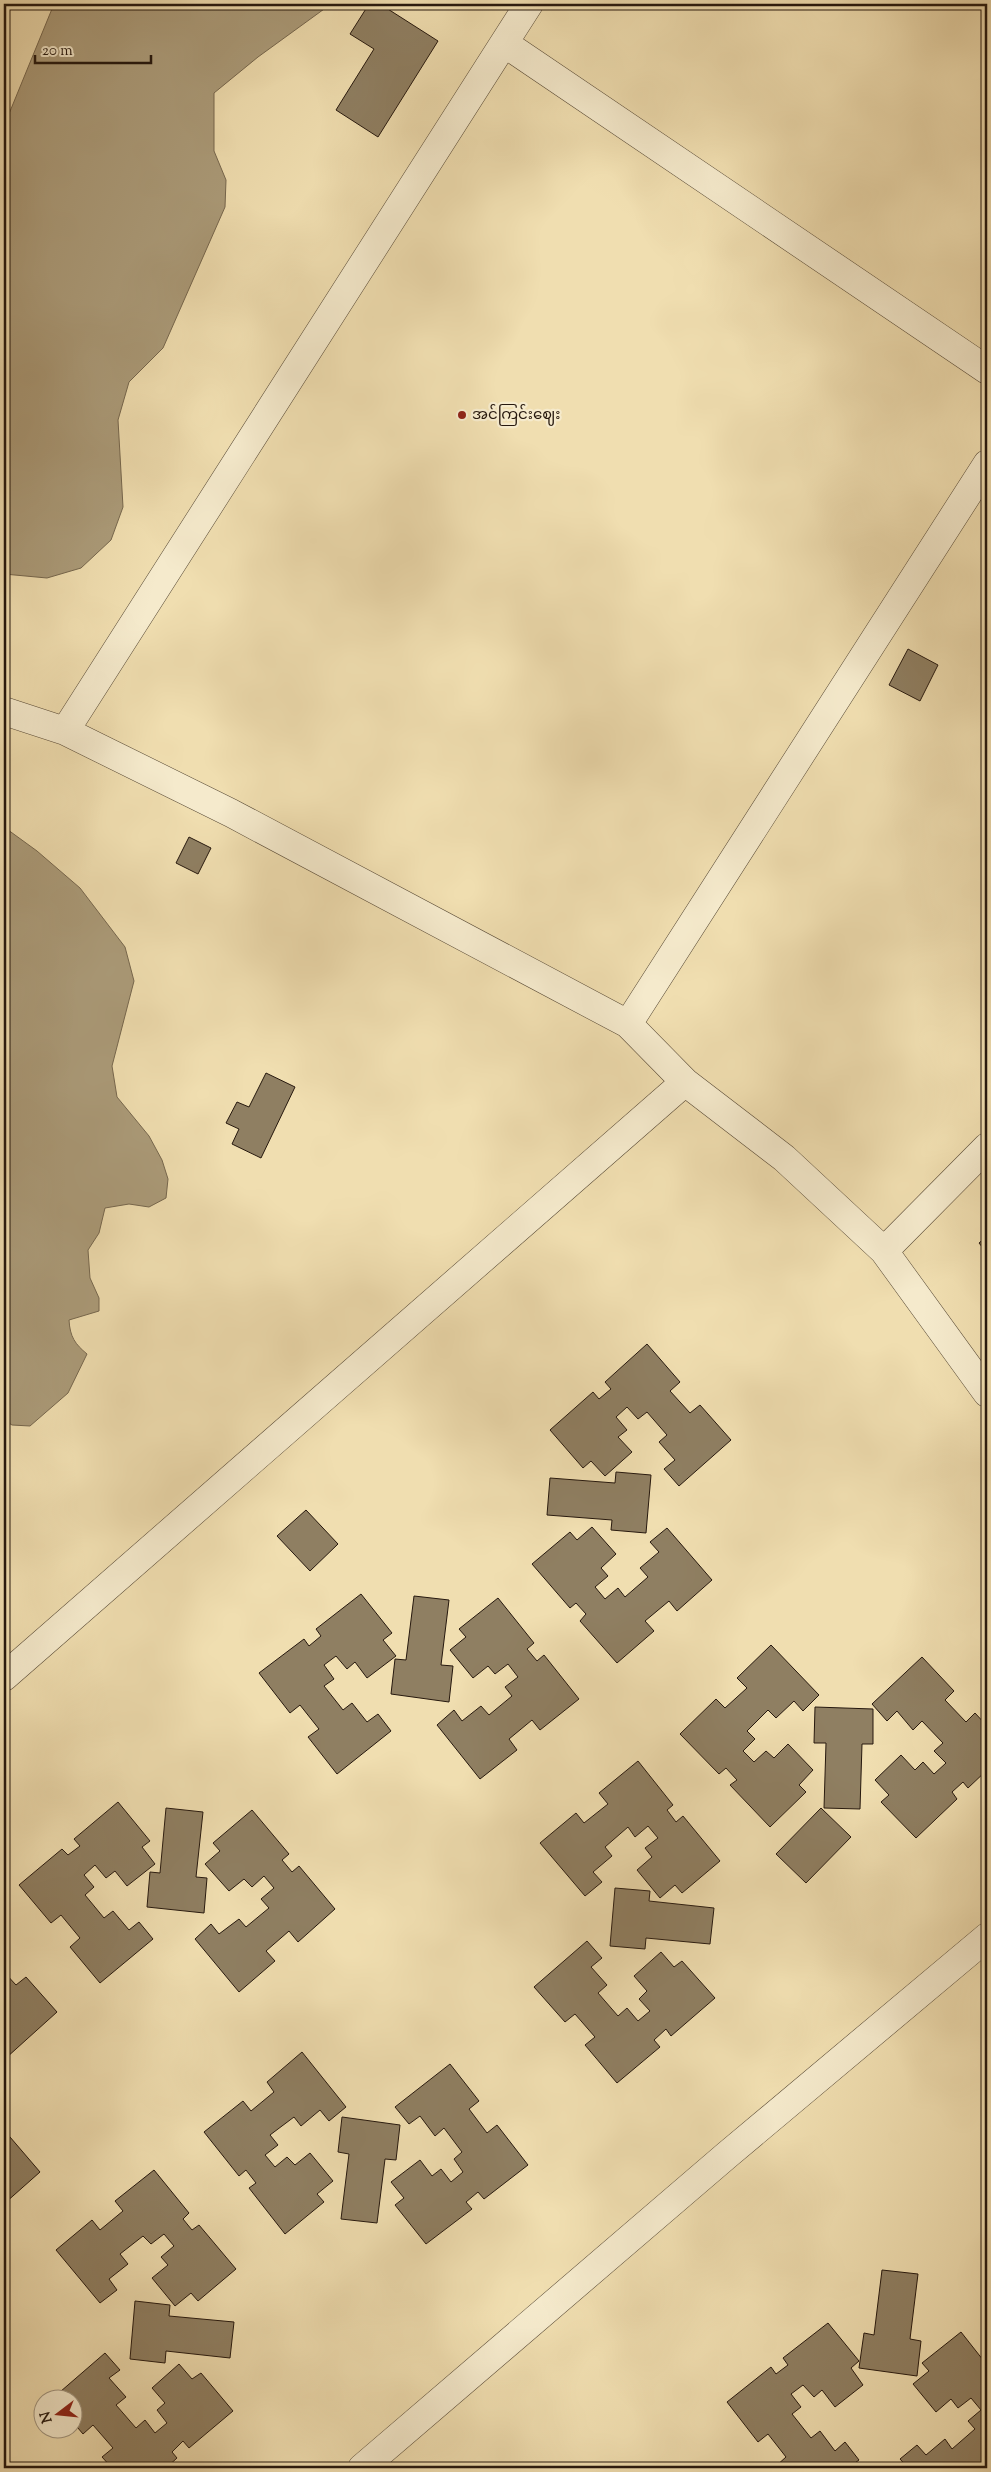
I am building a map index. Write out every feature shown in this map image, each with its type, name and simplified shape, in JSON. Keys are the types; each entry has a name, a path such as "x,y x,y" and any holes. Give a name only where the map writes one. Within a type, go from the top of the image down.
{"street":[{"path":"65,731 530,4"},
{"path":"504,43 987,370"},
{"path":"628,1024 987,464"},
{"path":"4,711 65,731 231,812 628,1024 685,1082 784,1158 884,1251 987,1393"},
{"path":"4,1677 685,1082"},
{"path":"884,1251 987,1147"},
{"path":"362,2468 727,2155 987,1937"}],"shaded area":[{"path":"54,4 331,4 258,57 214,93 214,151 226,180 225,207 163,348 129,382 118,420 123,507 111,540 81,568 47,578 4,574 4,126"},
{"path":"4,827 37,851 80,888 125,947 134,981 112,1066 117,1097 149,1136 162,1160 168,1179 166,1198 149,1207 129,1204 105,1208 99,1233 88,1250 90,1278 99,1298 99,1311 69,1320 74,1340 87,1354 68,1393 30,1426 12,1425 4,1420"}],"building":[{"path":"369,4 380,4 438,41 378,137 336,110 374,49 350,34"},
{"path":"908,649 938,665 920,701 889,685"},
{"path":"189,837 211,848 198,874 176,863"},
{"path":"266,1073 295,1087 261,1158 232,1144 239,1129 226,1123 237,1102 249,1107"},
{"path":"987,1236 987,1253 979,1243"},
{"path":"647,1344 680,1382 670,1391 690,1413 700,1405 731,1440 679,1486 664,1469 675,1460 659,1442 667,1435 647,1412 638,1419 627,1407 616,1417 627,1430 618,1437 632,1452 605,1476 591,1461 583,1468 550,1430 593,1392 599,1399 611,1389 605,1382"},
{"path":"616,1472 651,1475 646,1533 611,1530 612,1520 547,1515 550,1478 615,1483"},
{"path":"306,1510 338,1544 310,1571 277,1536"},
{"path":"592,1527 616,1554 601,1568 608,1576 595,1587 605,1599 618,1588 625,1597 648,1577 640,1568 659,1552 650,1542 667,1528 712,1580 677,1611 669,1601 645,1621 654,1631 617,1663 580,1621 586,1614 576,1603 570,1608 532,1564 570,1532 577,1540"},
{"path":"361,1594 392,1633 383,1640 396,1656 367,1678 355,1662 347,1669 336,1656 324,1665 334,1679 324,1686 343,1710 352,1703 367,1722 378,1714 391,1731 337,1774 308,1737 319,1729 300,1705 290,1713 259,1673 304,1639 309,1646 321,1636 316,1629"},
{"path":"414,1596 449,1600 441,1665 453,1666 449,1702 391,1694 395,1659 406,1660"},
{"path":"498,1598 534,1643 527,1649 537,1661 544,1655 579,1699 540,1730 532,1720 509,1739 517,1750 480,1779 437,1725 454,1710 462,1721 481,1706 489,1715 512,1696 505,1687 518,1677 508,1664 495,1674 488,1666 473,1678 450,1650 466,1637 459,1629"},
{"path":"771,1645 819,1695 803,1711 794,1701 776,1718 768,1710 747,1731 755,1739 743,1751 754,1762 766,1751 774,1758 788,1744 813,1770 799,1785 806,1792 770,1827 730,1785 737,1780 726,1768 719,1774 680,1734 716,1699 725,1708 747,1688 737,1678"},
{"path":"922,1657 954,1691 945,1700 966,1722 975,1713 987,1726 987,1770 968,1788 963,1782 952,1792 957,1799 916,1838 881,1802 889,1795 875,1780 901,1755 915,1770 923,1762 934,1774 946,1763 934,1751 943,1743 922,1721 913,1730 897,1711 887,1721 872,1704"},
{"path":"815,1707 873,1709 873,1744 862,1744 860,1809 824,1808 826,1743 814,1743"},
{"path":"638,1761 673,1805 667,1810 676,1822 683,1816 720,1861 682,1893 675,1885 660,1898 637,1870 652,1857 645,1848 658,1838 648,1826 635,1837 628,1827 605,1847 612,1856 593,1872 602,1882 585,1896 540,1843 576,1813 584,1823 608,1804 599,1793"},
{"path":"118,1802 150,1841 142,1847 155,1864 127,1886 115,1871 106,1878 95,1865 84,1875 94,1887 85,1895 104,1918 113,1911 129,1930 139,1922 153,1939 100,1983 70,1947 80,1938 61,1915 51,1923 19,1885 62,1849 68,1855 80,1846 74,1839"},
{"path":"166,1808 203,1812 196,1877 207,1878 204,1913 147,1907 150,1872 160,1873"},
{"path":"821,1808 851,1837 806,1883 776,1854"},
{"path":"252,1810 289,1854 282,1860 292,1872 299,1866 335,1909 298,1942 289,1931 266,1951 275,1961 239,1992 195,1939 211,1924 219,1934 239,1919 246,1927 269,1908 261,1899 274,1888 264,1876 252,1887 244,1879 229,1891 205,1864 220,1851 213,1843"},
{"path":"615,1888 650,1891 649,1901 714,1908 710,1944 646,1938 645,1949 610,1946"},
{"path":"587,1941 602,1958 591,1967 607,1985 598,1993 618,2016 627,2008 638,2021 650,2011 639,1999 647,1991 634,1976 661,1952 674,1967 682,1961 715,1998 671,2036 666,2029 654,2040 660,2047 617,2083 585,2045 595,2037 575,2014 565,2022 534,1987"},
{"path":"4,1972 16,1985 26,1977 57,2012 6,2058 4,2056"},
{"path":"302,2052 346,2107 329,2121 320,2110 301,2126 294,2117 270,2135 278,2145 265,2155 275,2167 287,2157 295,2165 310,2153 333,2181 317,2194 324,2202 285,2234 249,2188 256,2183 246,2170 239,2176 204,2132 243,2101 251,2111 274,2092 267,2082"},
{"path":"450,2064 479,2101 469,2109 487,2133 497,2125 528,2165 484,2199 478,2192 466,2202 472,2209 426,2244 395,2205 404,2198 391,2182 420,2160 432,2176 441,2169 451,2182 463,2172 454,2159 462,2152 444,2128 435,2136 420,2116 409,2124 395,2107"},
{"path":"342,2117 400,2125 396,2160 385,2159 377,2223 341,2219 349,2154 338,2152"},
{"path":"4,2130 40,2172 5,2203 4,2202"},
{"path":"154,2170 189,2213 183,2219 192,2230 199,2225 236,2269 198,2301 191,2293 175,2306 152,2278 168,2265 161,2257 174,2246 164,2234 151,2244 143,2236 120,2254 128,2264 109,2279 117,2290 100,2303 56,2250 92,2220 100,2230 123,2211 115,2201"},
{"path":"882,2270 918,2274 910,2339 921,2341 917,2376 859,2368 864,2333 874,2335"},
{"path":"135,2301 170,2305 169,2316 234,2322 230,2358 166,2351 165,2363 130,2359"},
{"path":"828,2323 859,2361 851,2368 863,2385 835,2407 822,2390 814,2397 803,2385 791,2394 801,2407 792,2414 811,2438 820,2431 835,2451 845,2442 859,2460 848,2468 778,2468 776,2466 786,2457 768,2434 758,2442 727,2402 771,2367 776,2374 788,2365 783,2358"},
{"path":"961,2332 987,2365 987,2461 978,2468 908,2468 900,2459 917,2445 926,2455 945,2439 952,2449 975,2429 968,2421 981,2410 971,2398 958,2408 951,2399 936,2412 913,2384 929,2371 922,2363"},
{"path":"105,2353 120,2370 109,2378 126,2397 116,2405 136,2428 145,2420 155,2433 167,2423 157,2410 165,2403 152,2388 179,2364 192,2379 201,2373 233,2411 189,2448 183,2441 172,2452 177,2458 166,2468 112,2468 102,2457 113,2448 93,2425 83,2434 82,2433 82,2390 62,2390"}],"place":[{"name":"အင်ကြင်းဈေး","path":"462,415"}]}
